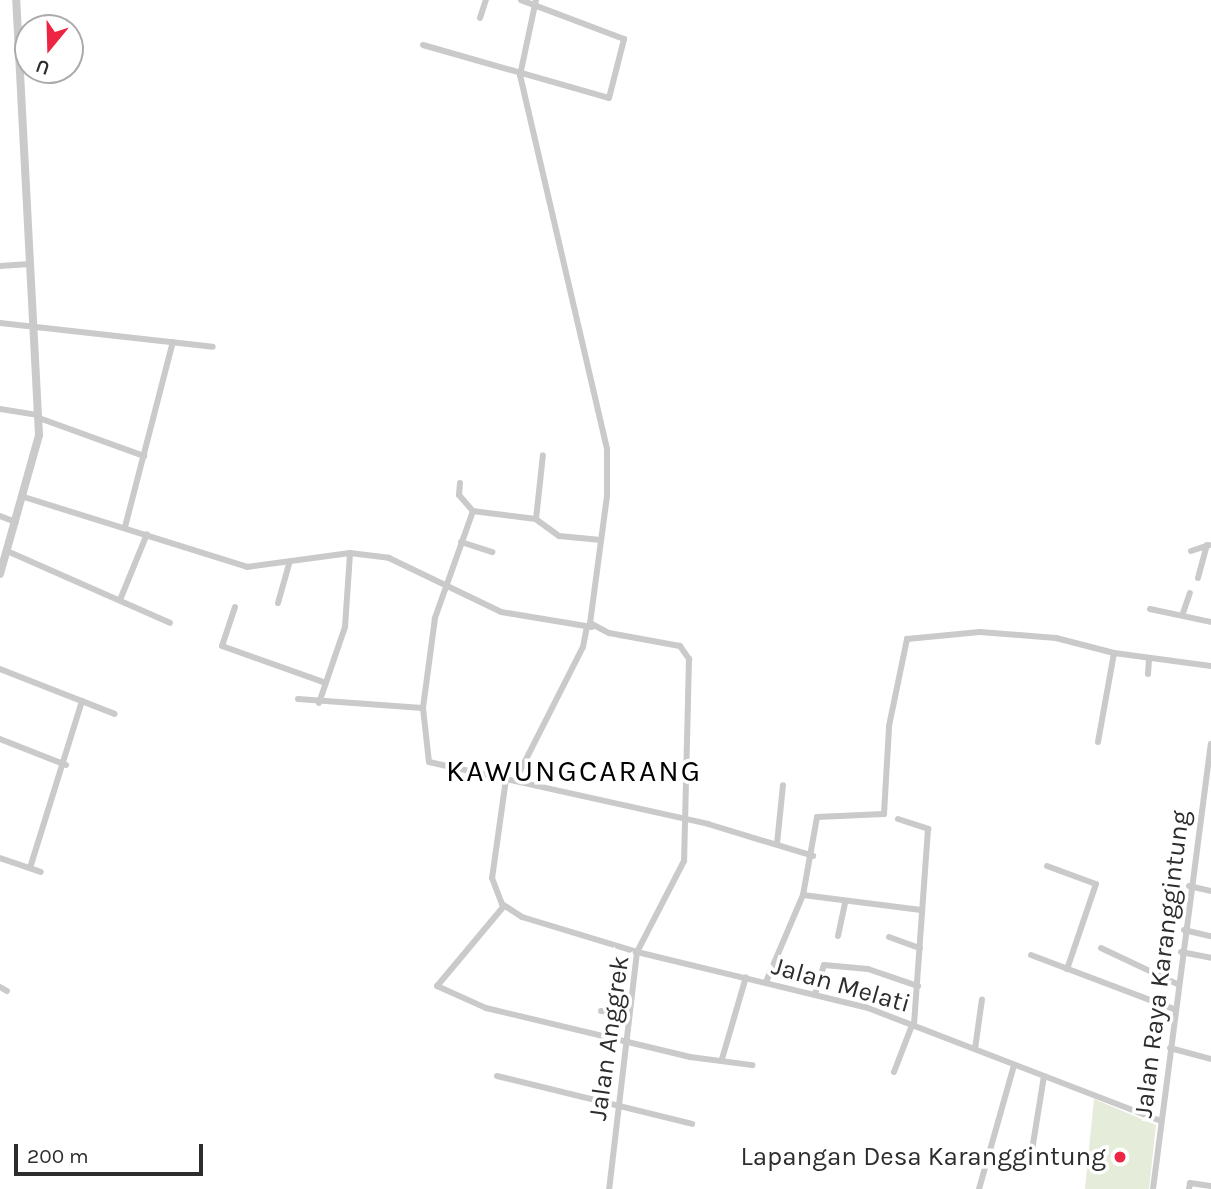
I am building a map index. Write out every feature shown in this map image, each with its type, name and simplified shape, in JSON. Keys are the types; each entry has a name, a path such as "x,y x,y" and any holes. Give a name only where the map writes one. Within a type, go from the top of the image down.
{"street":[{"path":"0,574 24,497 39,417 16,0"},
{"path":"480,18 486,0"},
{"path":"423,45 609,98 625,44 621,38 535,3 521,0"},
{"path":"515,781 583,647 589,627 601,540 607,449 585,341 520,72 535,3"},
{"path":"0,266 30,264"},
{"path":"0,323 213,347"},
{"path":"125,527 173,342"},
{"path":"0,409 39,417 144,456"},
{"path":"536,519 543,455"},
{"path":"460,483 459,495 473,511 536,519 559,536 601,540"},
{"path":"24,497 247,567 289,564 350,553 389,558 501,612 589,627"},
{"path":"473,511 444,584 423,708 430,764 688,819 813,856"},
{"path":"0,516 16,522"},
{"path":"120,600 147,534"},
{"path":"461,542 492,552"},
{"path":"1191,551 1209,545"},
{"path":"1198,578 1209,545"},
{"path":"7,551 170,623"},
{"path":"319,703 347,613 350,553"},
{"path":"278,603 289,564"},
{"path":"1183,613 1190,593"},
{"path":"235,607 222,646 326,683"},
{"path":"1150,609 1183,613 1211,622"},
{"name":"Jalan Anggrek","path":"589,627 673,644 688,654 688,819 677,882 637,952 609,1189"},
{"path":"766,982 803,895 813,856 818,817 884,814 889,726 907,639 980,632 1056,638 1114,653 1211,666"},
{"path":"1098,742 1114,653"},
{"path":"1148,674 1149,658"},
{"path":"0,669 115,714"},
{"path":"298,699 319,703 423,708"},
{"path":"30,868 66,765 82,701"},
{"path":"0,739 66,765"},
{"name":"Jalan Raya Karanggintung","path":"1153,1189 1189,886 1211,744"},
{"path":"506,779 506,814 492,874 501,903 437,986 486,1008 752,1065"},
{"path":"777,844 783,785"},
{"path":"1201,811 1211,815"},
{"path":"894,1072 913,1025 928,829 898,818"},
{"path":"0,858 41,872"},
{"path":"1046,866 1096,884 1067,969"},
{"path":"1189,886 1211,891"},
{"path":"803,895 921,910"},
{"path":"838,936 845,902"},
{"name":"Jalan Melati","path":"501,903 541,924 637,952 815,994 913,1025 1161,1121"},
{"path":"1184,930 1211,936"},
{"path":"889,937 920,948"},
{"path":"1101,948 1177,984"},
{"path":"1181,952 1211,958"},
{"path":"1031,955 1174,1009"},
{"path":"815,994 824,965 868,969 918,986"},
{"path":"722,1059 746,977"},
{"path":"975,1049 982,999"},
{"path":"601,1012 629,1014"},
{"path":"1170,1048 1211,1059"},
{"path":"979,1189 1014,1065"},
{"path":"498,1076 692,1124"},
{"path":"1044,1076 1031,1156 1068,1163"},
{"path":"1189,1189 1190,1183 1211,1186"}],"green space":[{"name":"Lapangan Desa Karanggintung","path":"1094,1099 1156,1125 1149,1189 1085,1189"}],"place":[{"name":"Lapangan Desa Karanggintung","path":"1120,1157"}],"district":[{"name":"KAWUNGCARANG","path":"574,771"}]}
